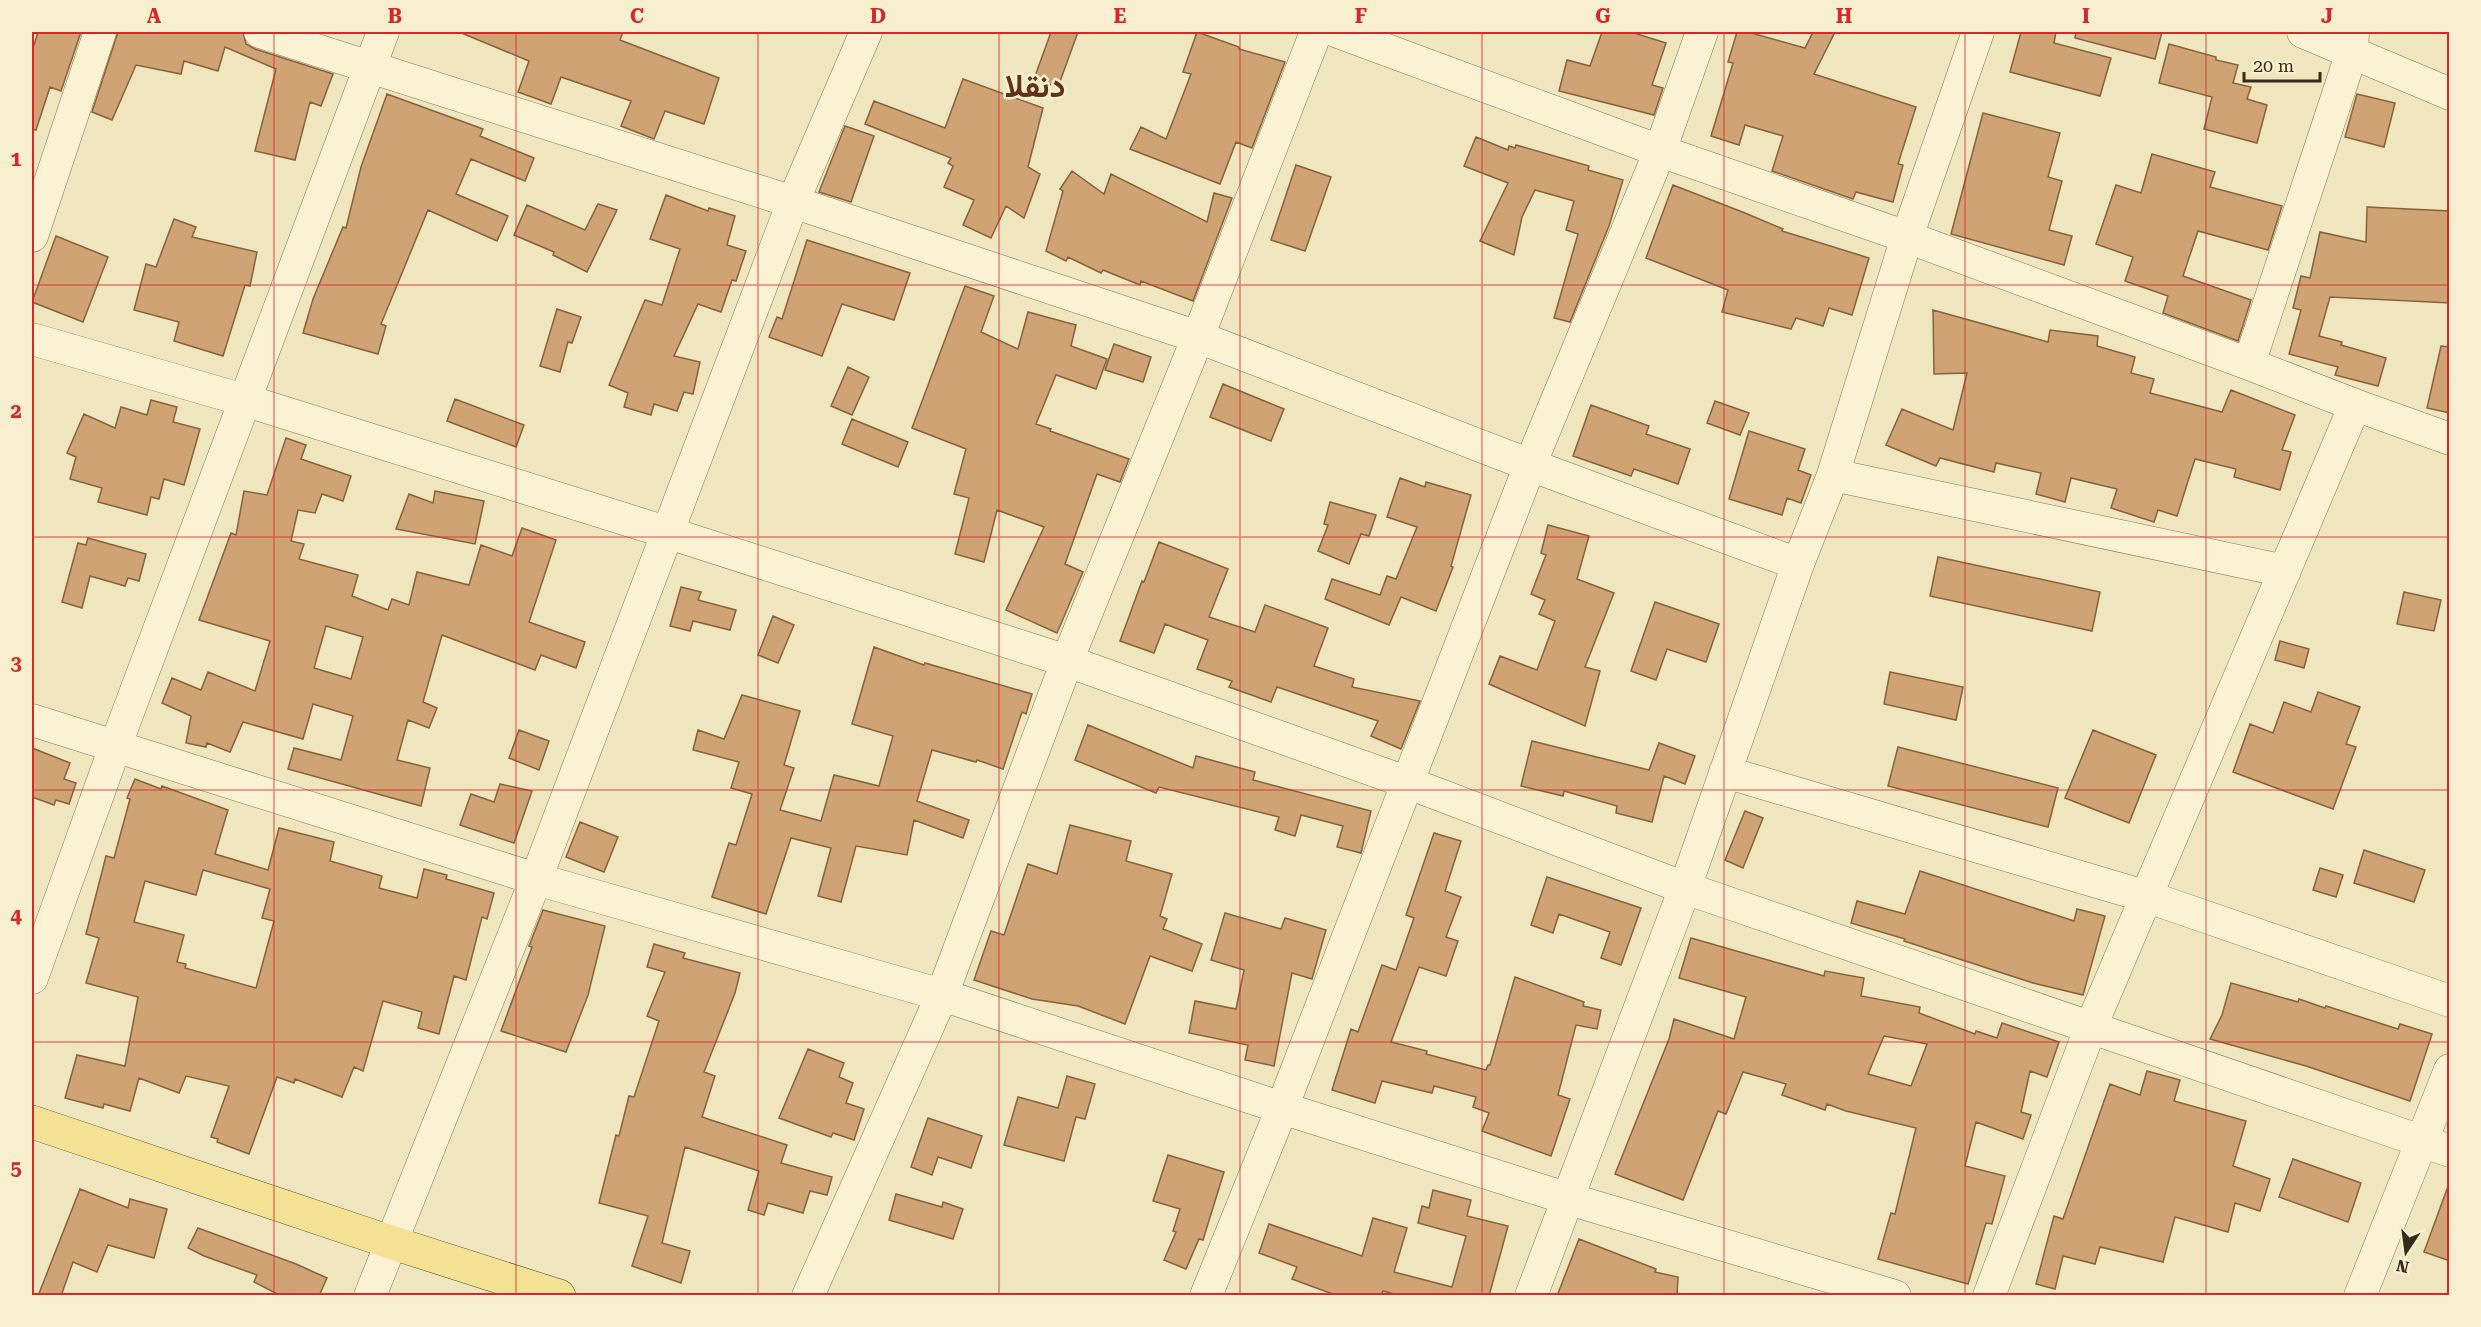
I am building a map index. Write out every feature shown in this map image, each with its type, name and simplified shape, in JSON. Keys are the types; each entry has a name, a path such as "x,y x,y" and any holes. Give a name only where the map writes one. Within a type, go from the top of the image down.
{"main road":[{"path":"32,1122 559,1296"}],"street":[{"path":"32,236 100,32"},
{"path":"260,32 370,65 793,202 1198,337 1530,465 1798,564"},
{"path":"32,978 115,747 383,32"},
{"path":"370,1296 536,879 793,202 866,32"},
{"path":"808,1296 942,995 1067,661 1198,337 1316,32"},
{"path":"1338,32 1660,151 1907,237 2450,439"},
{"path":"1206,1296 1282,1108 1530,465 1660,151 1702,32"},
{"path":"1531,1296 1686,888 1798,564 1833,475 1907,237 1978,32"},
{"path":"2303,32 2353,42 2450,94"},
{"path":"2249,364 2353,42"},
{"path":"32,339 244,400 1067,661 1406,782 1686,888 2435,1146"},
{"path":"1989,1296 2090,1029 2355,405"},
{"path":"1833,475 2285,571"},
{"path":"32,720 536,879 942,995 1282,1108 1569,1199 1895,1296"},
{"path":"1725,772 2148,897 2450,1001"},
{"path":"2360,1296 2435,1146 2450,1070"}],"building":[{"path":"38,32 81,32 61,91 50,87 36,130 32,129 32,51"},
{"path":"118,32 243,32 246,44 255,49 333,74 321,106 310,102 295,160 255,151 276,69 225,47 218,71 184,61 181,74 136,65 112,120 92,112"},
{"path":"459,32 623,32 620,40 719,78 704,124 665,111 654,139 621,126 631,101 561,77 551,104 518,92 529,61"},
{"path":"1051,32 1078,32 1058,87 1034,79"},
{"path":"1197,32 1239,47 1239,49 1285,62 1252,148 1236,142 1220,184 1130,149 1141,127 1166,139 1191,74 1183,72"},
{"path":"1602,32 1631,32 1666,43 1652,85 1663,88 1654,115 1559,91 1567,60 1590,66"},
{"path":"1737,32 1748,32 1805,48 1813,32 1835,32 1814,74 1916,107 1898,164 1903,165 1893,202 1856,192 1853,199 1772,171 1783,136 1745,125 1739,145 1711,136 1733,63 1728,62"},
{"path":"2021,32 2056,32 2054,43 2111,58 2100,96 2010,72"},
{"path":"2076,32 2162,32 2155,59 2075,38"},
{"path":"2169,44 2238,65 2233,83 2251,87 2247,99 2267,105 2257,143 2204,129 2212,97 2159,83"},
{"path":"963,79 1043,108 1028,167 1040,174 1024,218 1006,206 991,238 963,225 974,200 944,187 953,166 948,163 951,158 865,124 874,101 945,128"},
{"path":"387,94 483,129 480,136 534,158 525,181 471,159 456,194 508,216 497,241 428,210 381,324 386,326 378,354 303,333 313,299 343,227 346,228 361,167"},
{"path":"2357,94 2395,103 2384,147 2345,137"},
{"path":"1983,113 2060,133 2048,177 2062,181 2049,230 2072,236 2064,265 1951,234"},
{"path":"845,126 874,136 851,202 819,192"},
{"path":"1476,137 1508,150 1509,146 1515,148 1516,145 1589,166 1588,170 1623,180 1609,226 1570,322 1554,318 1578,234 1566,230 1574,201 1535,190 1522,217 1514,255 1480,241 1508,183 1464,166"},
{"path":"2152,154 2215,172 2210,187 2282,206 2268,250 2198,231 2183,276 2251,300 2238,341 2163,313 2168,296 2125,281 2133,257 2096,244 2116,185 2141,193"},
{"path":"1296,165 1331,177 1305,251 1271,240"},
{"path":"1072,171 1104,194 1111,174 1207,222 1214,193 1232,198 1193,301 1141,281 1140,285 1103,270 1101,273 1068,257 1066,261 1046,251 1063,191 1060,189"},
{"path":"1673,185 1783,229 1782,231 1869,258 1852,315 1829,308 1823,326 1796,318 1791,329 1722,312 1728,290 1646,258"},
{"path":"666,195 708,211 709,208 735,216 727,245 746,251 736,281 732,280 721,312 698,304 674,356 700,362 693,394 684,392 677,411 654,404 651,415 624,407 628,393 609,385 645,300 662,305 680,249 650,239"},
{"path":"598,204 617,210 587,272 553,255 554,252 514,235 527,205 585,230"},
{"path":"2367,207 2450,211 2450,303 2330,297 2319,336 2386,358 2378,386 2335,375 2338,367 2289,354 2301,310 2293,308 2301,276 2310,278 2320,232 2366,242"},
{"path":"174,219 196,227 192,237 257,252 250,286 245,285 223,356 174,341 179,322 134,310 146,264 156,267"},
{"path":"56,236 108,257 83,322 32,302"},
{"path":"807,240 910,273 894,320 842,304 822,356 769,337 777,317 782,319"},
{"path":"965,286 994,296 981,332 1018,349 1028,312 1076,325 1071,346 1107,359 1096,389 1056,375 1036,424 1129,459 1120,482 1097,474 1065,564 1083,572 1057,633 1006,610 1044,527 997,510 984,562 955,554 969,498 954,494 966,449 912,428"},
{"path":"557,309 581,317 572,343 568,342 560,372 540,366"},
{"path":"1933,310 2048,342 2050,330 2098,336 2097,346 2135,357 2131,373 2154,379 2150,393 2222,412 2231,390 2295,415 2282,450 2291,452 2280,490 2234,477 2236,469 2195,459 2177,516 2158,510 2154,522 2111,508 2117,489 2071,478 2065,502 2036,494 2041,473 1996,463 1994,472 1940,458 1936,466 1886,445 1902,409 1953,430 1967,373 1934,374"},
{"path":"1114,344 1151,357 1143,382 1105,370"},
{"path":"2441,346 2450,347 2450,413 2427,408"},
{"path":"848,367 869,377 852,415 831,406"},
{"path":"1223,384 1284,409 1271,441 1210,417"},
{"path":"455,399 524,425 516,447 447,421"},
{"path":"151,400 177,407 173,422 200,429 184,485 164,479 159,499 151,497 147,515 98,502 102,488 70,479 76,457 67,453 84,414 115,428 121,407 147,415"},
{"path":"1715,401 1749,413 1740,435 1707,423"},
{"path":"1591,405 1649,426 1646,434 1690,449 1678,484 1634,469 1631,476 1573,456"},
{"path":"852,419 908,442 898,467 842,444"},
{"path":"1749,431 1805,449 1798,470 1811,475 1801,503 1787,498 1782,515 1729,499"},
{"path":"286,438 306,445 301,459 351,476 343,501 322,494 315,513 298,510 291,541 304,544 299,559 358,575 352,596 388,610 392,599 409,605 417,572 469,585 481,545 512,556 522,528 556,540 529,622 585,642 576,668 541,655 535,670 442,635 423,702 437,708 429,728 408,720 397,760 430,768 421,806 288,769 294,748 341,760 353,716 313,704 303,739 243,722 230,752 207,743 206,747 186,743 191,716 162,703 172,678 201,690 208,672 255,691 270,641 199,620 231,533 236,535 244,491 267,495","holes":["326,626 363,637 351,679 314,668"]},
{"path":"1400,478 1425,487 1426,482 1471,495 1451,566 1453,567 1436,611 1401,597 1389,625 1325,599 1332,579 1380,595 1387,576 1396,579 1417,527 1387,517"},
{"path":"435,491 484,501 475,544 396,529 409,494 433,503"},
{"path":"1330,502 1376,515 1369,536 1361,534 1349,564 1318,551 1328,525 1324,524"},
{"path":"1548,525 1589,536 1577,579 1614,593 1585,667 1600,671 1585,726 1489,684 1500,656 1537,670 1555,621 1539,614 1545,600 1531,594 1546,555 1541,553"},
{"path":"88,538 146,554 139,581 128,578 125,586 90,576 82,608 62,602 78,543 86,545"},
{"path":"1159,542 1228,569 1209,617 1255,632 1265,605 1328,628 1314,666 1354,679 1352,687 1420,701 1401,749 1371,736 1378,721 1277,687 1271,702 1229,687 1232,681 1197,669 1208,640 1165,624 1154,653 1120,641"},
{"path":"1938,557 2100,592 2092,631 1930,596"},
{"path":"681,587 701,592 698,600 736,610 730,630 693,621 690,631 670,626"},
{"path":"2404,592 2441,600 2434,631 2397,624"},
{"path":"1655,602 1719,624 1706,662 1667,649 1656,680 1631,671"},
{"path":"773,616 794,625 778,663 758,655"},
{"path":"2280,641 2309,649 2304,668 2275,660"},
{"path":"874,647 924,665 925,663 1032,694 1026,714 1022,712 1003,769 977,760 976,762 932,750 917,801 969,820 963,838 914,820 907,855 856,846 841,902 818,896 831,848 791,838 766,914 712,897 729,843 736,845 752,794 731,788 739,762 693,750 698,730 724,739 742,695 800,711 784,765 794,768 780,810 821,821 834,775 879,786 893,736 852,724"},
{"path":"1890,672 1963,687 1956,720 1884,704"},
{"path":"2318,692 2360,707 2346,744 2356,747 2333,809 2233,772 2250,724 2273,733 2284,702 2311,712"},
{"path":"1088,725 1193,768 1196,756 1255,772 1253,780 1371,811 1361,853 1337,847 1343,826 1301,815 1295,836 1275,830 1279,817 1159,787 1156,793 1075,760"},
{"path":"519,730 549,741 539,770 509,758"},
{"path":"2093,730 2156,755 2129,823 2065,798"},
{"path":"1532,741 1649,770 1659,743 1695,756 1685,784 1664,776 1652,822 1616,813 1617,806 1564,791 1563,796 1521,786"},
{"path":"1898,747 2058,788 2048,827 1888,786"},
{"path":"32,748 70,763 64,779 76,783 69,804 56,800 54,805 32,797"},
{"path":"135,779 161,789 162,786 228,810 215,854 268,870 279,828 334,842 330,861 382,876 379,888 417,898 424,869 447,875 446,879 494,893 487,919 482,917 466,980 454,976 439,1034 418,1028 422,1012 383,1001 363,1071 354,1067 342,1097 295,1079 294,1083 277,1077 249,1154 217,1142 218,1139 211,1137 229,1086 186,1076 179,1093 139,1078 130,1111 104,1104 103,1108 65,1098 77,1055 125,1066 138,997 86,983 99,938 86,934 106,856 114,858 130,799 127,798","holes":["203,870 270,889 262,918 274,921 256,988 185,968 186,964 177,962 184,935 134,922 145,881 196,895"]},
{"path":"500,784 532,791 514,843 460,825 471,794 494,802"},
{"path":"1745,811 1763,818 1743,868 1725,860"},
{"path":"580,822 618,837 604,872 566,857"},
{"path":"1070,825 1131,841 1126,861 1172,874 1160,916 1167,919 1163,929 1202,944 1192,971 1150,956 1125,1024 1078,1006 1032,999 974,980 991,931 1004,935 1028,864 1057,874"},
{"path":"1434,833 1461,841 1445,891 1461,897 1446,937 1458,941 1446,976 1419,967 1391,1042 1486,1070 1490,1065 1515,977 1584,1002 1583,1006 1601,1010 1597,1029 1576,1025 1558,1095 1570,1099 1551,1156 1482,1131 1489,1113 1473,1107 1476,1097 1434,1086 1432,1093 1382,1081 1375,1103 1332,1090 1351,1029 1358,1032 1382,965 1396,970 1414,918 1406,915"},
{"path":"2364,850 2425,870 2414,902 2354,883"},
{"path":"2320,868 2343,875 2336,897 2313,890"},
{"path":"1920,871 2074,921 2077,909 2105,916 2083,995 2033,983 1851,923 1857,901 1905,914"},
{"path":"1547,877 1641,908 1621,965 1601,958 1610,932 1559,914 1553,933 1531,925"},
{"path":"543,910 605,926 588,995 566,1052 501,1031"},
{"path":"1225,913 1281,929 1285,918 1326,930 1312,979 1292,973 1274,1066 1245,1060 1248,1045 1189,1033 1195,1001 1236,1009 1244,970 1211,960"},
{"path":"1691,938 1824,976 1825,971 1864,978 1861,996 1920,1007 1919,1013 1975,1034 1976,1031 1997,1038 2002,1023 2059,1042 2047,1077 2030,1071 2021,1112 2031,1115 2023,1139 1976,1122 1965,1166 2005,1176 1992,1224 1986,1223 1968,1284 1878,1259 1891,1213 1895,1214 1916,1128 1846,1111 1827,1104 1825,1110 1782,1095 1786,1084 1743,1072 1726,1114 1718,1111 1683,1200 1615,1174 1669,1039 1674,1019 1734,1039 1746,997 1679,978","holes":["1884,1036 1927,1044 1911,1086 1868,1074"]},
{"path":"654,944 685,953 683,958 740,973 735,993 704,1072 715,1076 702,1117 787,1145 781,1163 832,1177 827,1195 810,1191 803,1213 768,1203 764,1215 748,1210 759,1171 685,1147 662,1243 690,1251 681,1283 632,1266 648,1216 599,1203 616,1135 619,1136 629,1096 634,1097 659,1021 647,1016 665,972 647,967"},
{"path":"2231,983 2298,1002 2299,999 2325,1008 2326,1006 2398,1029 2400,1024 2432,1034 2410,1101 2306,1066 2210,1039 2222,1015"},
{"path":"808,1049 844,1063 839,1077 853,1083 846,1103 864,1109 854,1140 833,1133 831,1137 779,1118"},
{"path":"2147,1071 2180,1080 2174,1101 2246,1121 2233,1166 2270,1179 2260,1211 2235,1203 2228,1232 2175,1217 2163,1262 2100,1247 2095,1264 2063,1256 2055,1289 2036,1284 2054,1216 2063,1219 2110,1084 2140,1095"},
{"path":"1067,1076 1095,1084 1085,1119 1076,1117 1064,1161 1004,1145 1018,1097 1058,1108"},
{"path":"928,1118 982,1136 971,1168 938,1157 932,1175 911,1167"},
{"path":"1168,1155 1224,1172 1203,1240 1199,1239 1186,1269 1164,1260 1176,1232 1173,1231 1180,1209 1153,1201"},
{"path":"2293,1159 2361,1183 2348,1222 2279,1197"},
{"path":"80,1189 128,1208 130,1199 167,1209 154,1258 108,1245 97,1272 73,1262 61,1296 38,1296"},
{"path":"2447,1189 2450,1189 2450,1261 2424,1252"},
{"path":"1433,1190 1471,1200 1467,1216 1508,1226 1489,1296 1401,1296 1383,1291 1381,1296 1338,1296 1292,1279 1297,1267 1259,1253 1269,1224 1362,1256 1373,1218 1407,1228 1394,1272 1452,1287 1466,1236 1418,1223 1422,1206 1429,1208"},
{"path":"896,1194 942,1207 943,1202 963,1209 953,1239 889,1220"},
{"path":"198,1228 296,1264 327,1278 319,1296 281,1296 254,1282 257,1275 188,1248"},
{"path":"1579,1239 1656,1269 1655,1272 1678,1277 1677,1296 1557,1296"}],"district":[{"name":"دنقلا","path":"1035,86"}]}
